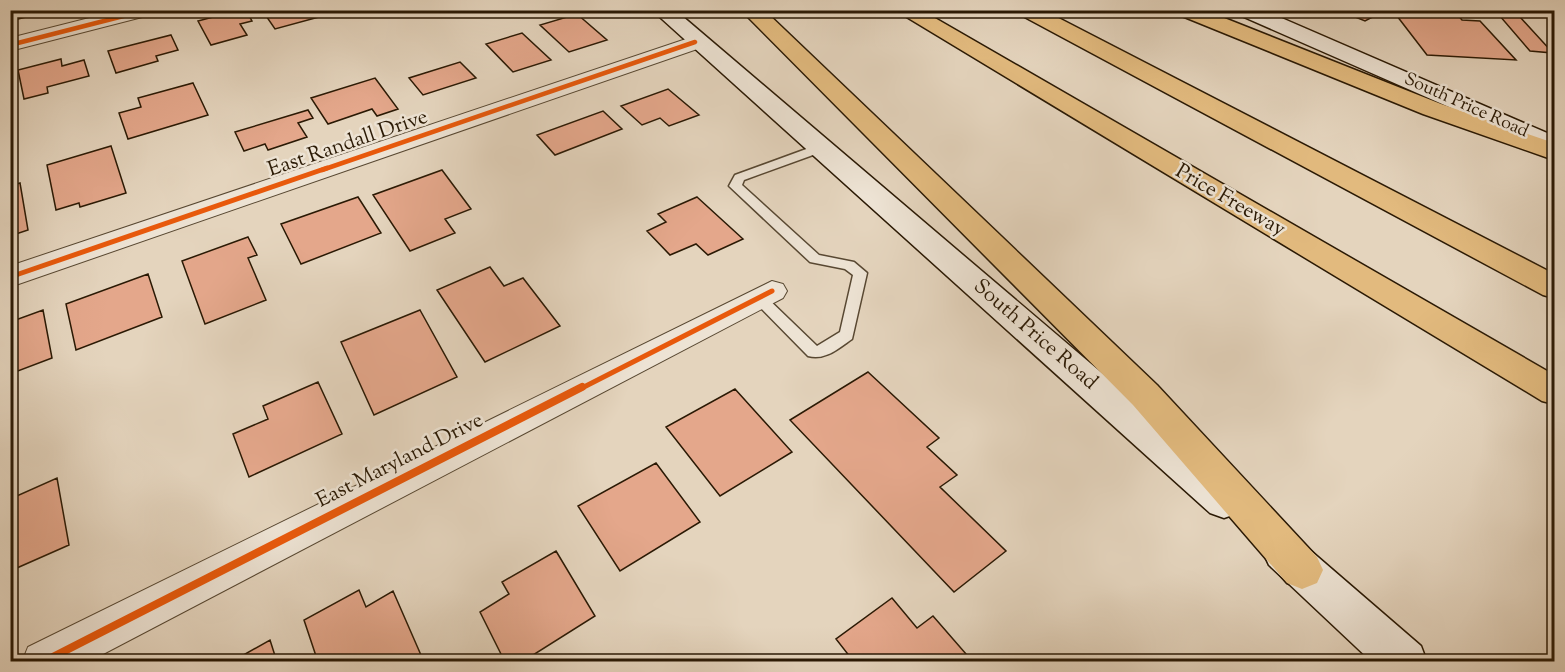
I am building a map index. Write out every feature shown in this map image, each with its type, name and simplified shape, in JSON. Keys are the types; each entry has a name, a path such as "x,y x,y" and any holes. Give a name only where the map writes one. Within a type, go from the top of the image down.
{"highway":[{"path":"751,10 1145,395 1302,570"},
{"name":"Price Freeway","path":"905,10 1554,391"},
{"path":"1026,10 1554,287"},
{"path":"1184,10 1432,109 1554,152"}],"main road":[{"name":"South Price Road","path":"662,10 695,42 820,148 1406,662"},
{"name":"South Price Road","path":"1244,10 1554,145"}],"street":[{"path":"10,45 147,10"},
{"name":"East Randall Drive","path":"10,277 695,42"},
{"name":"East Maryland Drive","path":"43,662 765,294"}],"lane":[{"path":"765,294 813,352 820,352 847,335 860,273 849,265 815,259 735,186 739,178 820,148"}],"building":[{"path":"10,10 54,10 10,21"},
{"path":"262,10 328,10 330,14 275,29"},
{"path":"1338,10 1386,10 1365,21"},
{"path":"1417,11 1457,14 1462,20 1480,21 1516,60 1427,55 1397,16 1422,17"},
{"path":"232,12 236,17 248,14 252,21 240,24 247,35 211,45 198,21"},
{"path":"577,14 607,40 569,52 540,25"},
{"path":"1499,15 1520,17 1553,53 1530,51"},
{"path":"522,33 551,60 513,72 486,44"},
{"path":"171,35 178,50 156,56 158,61 116,73 108,51"},
{"path":"61,59 62,66 84,60 89,76 47,87 48,93 24,99 18,70"},
{"path":"460,62 476,78 423,95 409,78"},
{"path":"375,78 398,109 377,116 372,109 328,124 311,98"},
{"path":"193,83 208,115 128,139 119,113 141,107 138,98"},
{"path":"668,89 699,115 669,126 660,118 642,125 621,106"},
{"path":"308,110 313,118 298,123 307,137 268,150 265,144 244,151 235,132"},
{"path":"603,111 622,129 555,155 537,135"},
{"path":"111,146 126,193 80,207 79,203 56,210 47,165"},
{"path":"442,170 471,209 445,219 455,233 410,251 373,195"},
{"path":"20,183 28,230 10,236 10,186"},
{"path":"358,197 381,233 301,264 281,224"},
{"path":"697,197 743,239 708,255 696,244 670,255 647,231 666,222 658,214"},
{"path":"248,237 257,255 248,258 266,300 205,324 182,261"},
{"path":"490,267 504,286 523,278 560,326 485,362 437,290"},
{"path":"148,274 162,317 76,350 66,304"},
{"path":"43,310 52,358 10,374 10,322"},
{"path":"420,310 457,377 374,415 341,342"},
{"path":"868,372 939,438 927,447 957,475 940,487 1006,551 954,592 790,420"},
{"path":"318,382 342,434 249,477 233,434 268,419 263,406"},
{"path":"735,389 792,452 720,496 666,427"},
{"path":"656,463 700,522 620,571 578,506"},
{"path":"57,478 69,545 10,571 10,499"},
{"path":"556,551 595,616 522,662 505,662 480,612 509,594 502,582"},
{"path":"359,590 366,607 393,591 424,662 318,662 304,620"},
{"path":"892,598 917,628 933,616 973,662 854,662 836,639"},
{"path":"270,640 277,662 231,662"}],"cycle path":[{"path":"10,45 147,10"},
{"path":"10,277 695,42"},
{"path":"43,662 772,291"}]}
